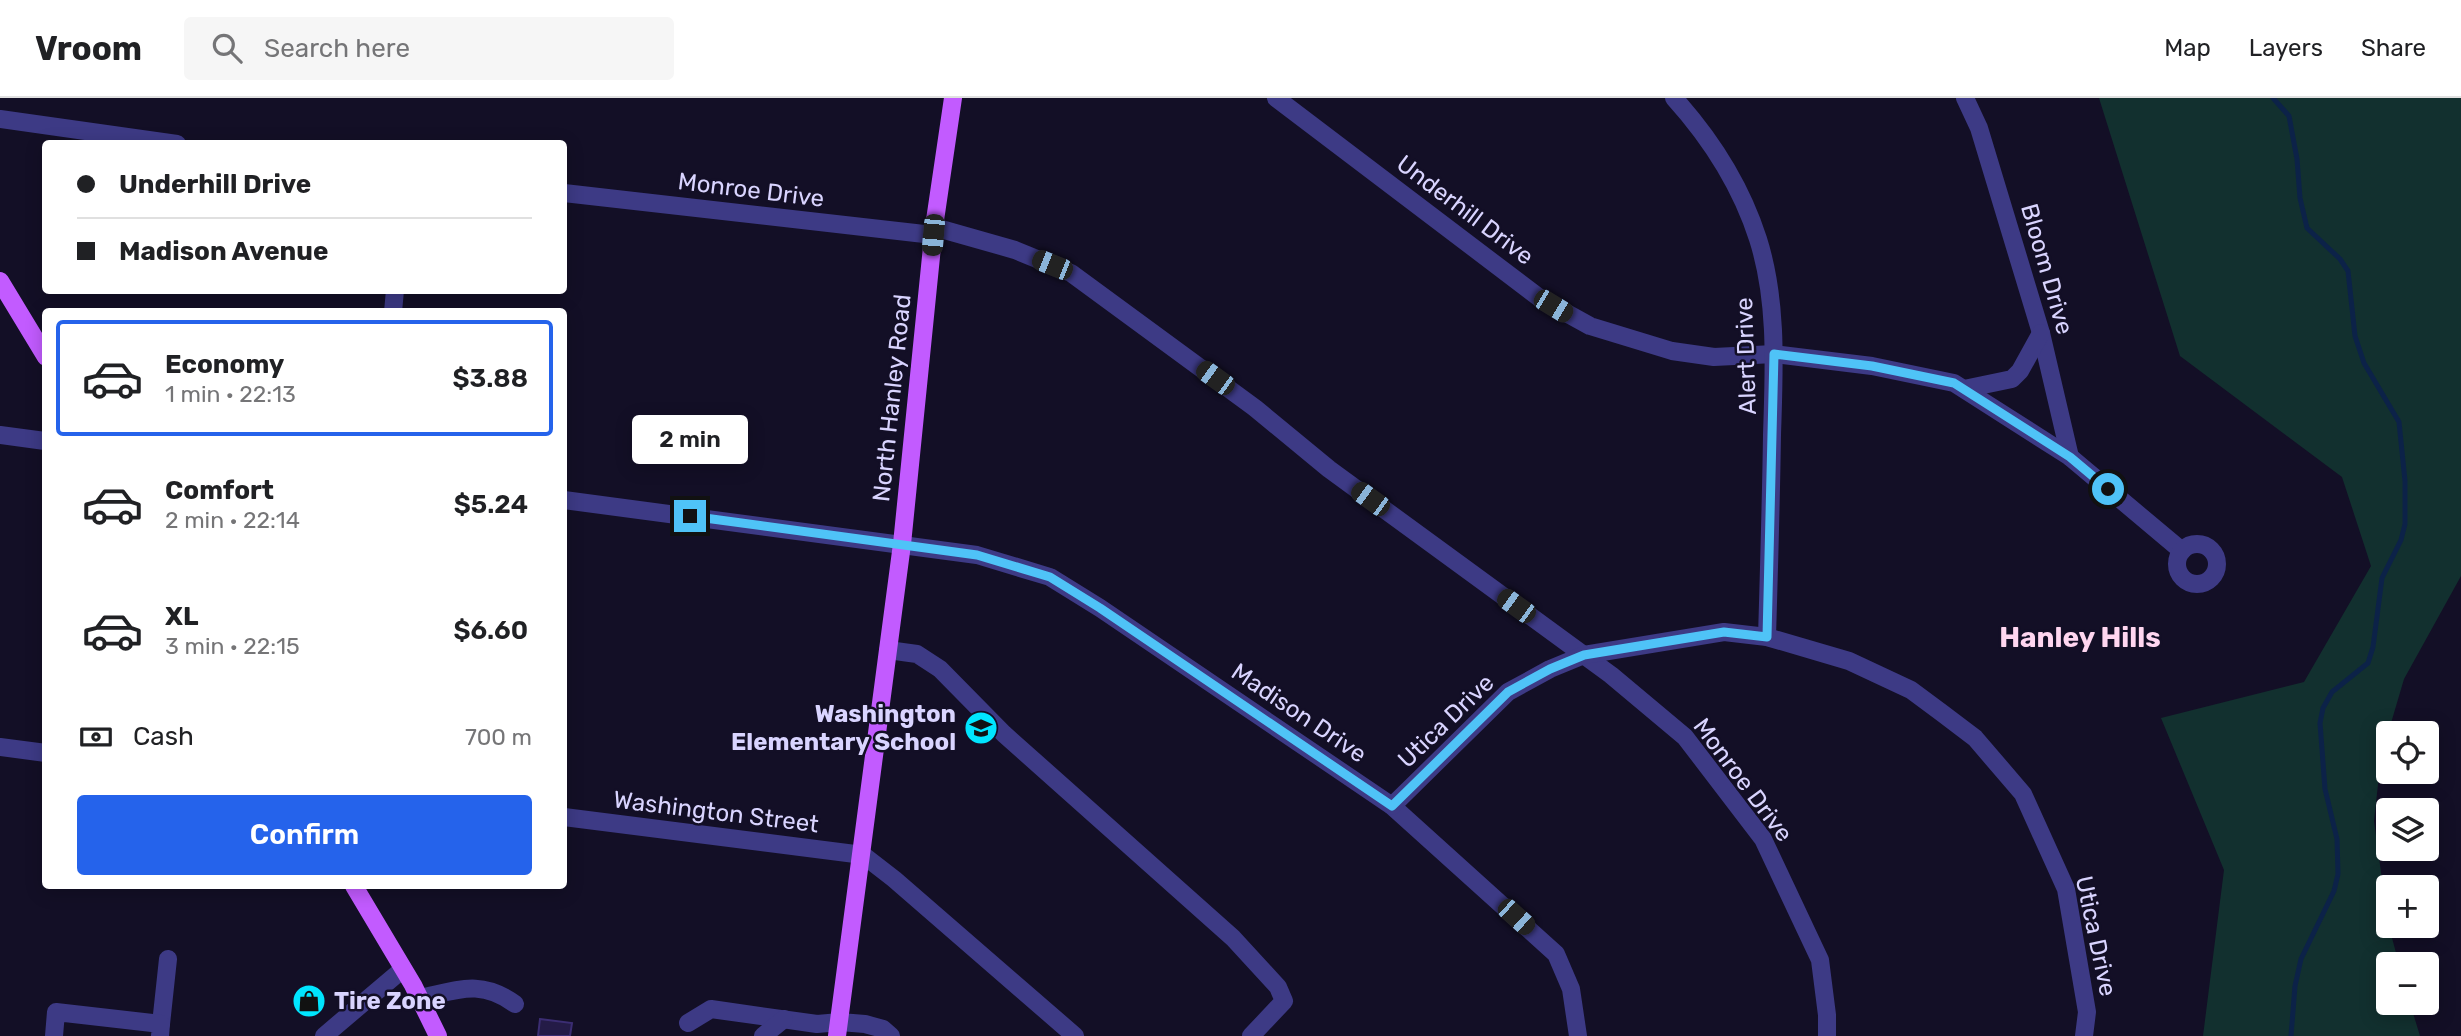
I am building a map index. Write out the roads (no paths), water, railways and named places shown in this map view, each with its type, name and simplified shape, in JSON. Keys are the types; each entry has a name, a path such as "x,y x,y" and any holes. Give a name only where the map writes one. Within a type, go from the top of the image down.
{"main road":[{"name":"North Hanley Road","path":"839,1029 902,544 933,231 953,98"},
{"path":"0,281 42,350"},
{"path":"356,889 420,998 433,1032"}],"street":[{"name":"Underhill Drive","path":"1276,98 1541,299 1590,326 1672,351 1714,357 1774,354 1872,366 1954,383 2070,457 2182,551"},
{"name":"Alert Drive","path":"1674,98 1716,150 1743,198 1759,240 1771,296 1774,354 1767,637"},
{"name":"Bloom Drive","path":"1965,98 1979,128 2041,333 2070,457"},
{"path":"0,119 149,140"},
{"name":"Monroe Drive","path":"567,193 933,231 1015,250 1071,273 1255,408 1329,469 1584,655 1685,737 1763,839 1820,960 1828,1015 1827,1036"},
{"name":"Underhill Drive","path":"1964,389 2012,380 2041,333"},
{"path":"0,435 42,441"},
{"name":"Madison Drive","path":"567,500 977,555 1050,577 1392,806 1556,954 1571,989 1578,1036"},
{"name":"Utica Drive","path":"1392,806 1508,692 1550,669 1584,655 1724,632 1767,637 1849,662 1911,690 1975,738 2023,794 2066,889 2087,1012 2084,1036"},
{"path":"888,650 917,654 940,669 1004,734 1233,938 1278,987 1284,1001 1251,1036"},
{"path":"0,747 42,752"},
{"name":"Washington Street","path":"567,817 863,855"},
{"path":"863,855 1075,1036"},
{"path":"54,1036 57,1012 118,1028 161,1030 168,959"},
{"path":"324,1036 403,968"},
{"path":"420,998 470,988 498,992 515,1004"},
{"path":"688,1023 711,1009 783,1027 817,1024 839,1029 865,1024 888,1035"},
{"path":"763,1036 783,1027"}],"waterway":[{"path":"2273,98 2289,116 2297,159 2300,198 2307,228 2340,259 2348,271 2355,336 2364,363 2399,422 2405,481 2405,524 2401,540 2382,578 2373,647 2368,663 2332,692 2323,708 2320,723 2325,789 2337,839 2338,874 2334,891 2301,959 2295,986 2291,1036"}],"place":[{"name":"Washington Elementary School","path":"981,728"},
{"name":"Tire Zone","path":"309,1001"}],"district":[{"name":"Hanley Hills","path":"2080,637"}]}
